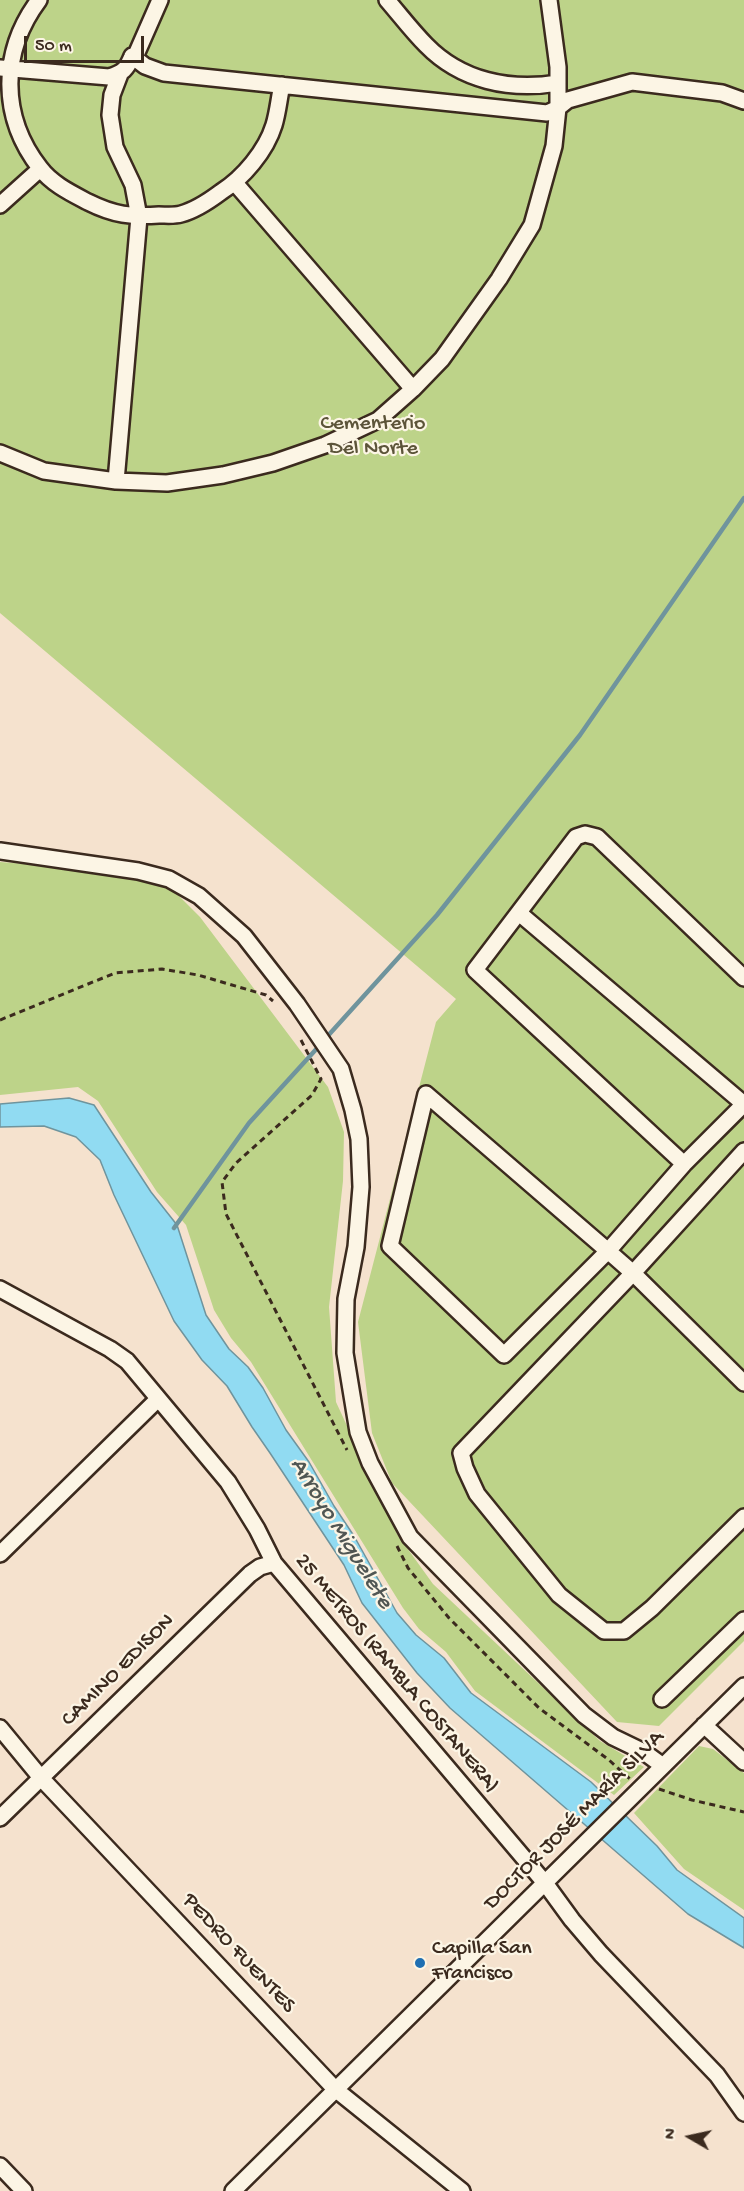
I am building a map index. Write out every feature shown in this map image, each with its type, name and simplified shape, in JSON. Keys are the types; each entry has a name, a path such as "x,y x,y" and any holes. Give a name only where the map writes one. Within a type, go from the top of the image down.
{"street":[{"path":"39,0 20,28 5,68 9,100 19,134 40,169 64,190 118,215 139,217 181,214 200,207 235,183 256,159 274,126 282,85"},
{"path":"132,56 135,57 160,0"},
{"path":"387,0 427,46 457,70 480,80 515,86 558,83"},
{"path":"0,453 44,471 116,481 167,483 223,475 273,464 325,445 378,420 442,359 472,319 532,225 554,146 558,108 558,83 549,0"},
{"path":"5,68 109,77 120,74 128,68 132,56"},
{"path":"132,56 145,66 164,73 547,113 568,100 632,82 722,93 744,101"},
{"path":"116,481 139,217 133,185 115,147 110,115 112,95 120,74"},
{"path":"0,205 40,169"},
{"path":"235,183 413,389"},
{"path":"684,1164 475,970 576,837 585,834 597,837 744,978"},
{"path":"0,851 138,870 169,879 199,896 244,936 297,1004 341,1069 359,1139 362,1187 356,1247 346,1299 345,1353 358,1432 370,1463 410,1537 584,1715 613,1737 644,1752 663,1766"},
{"path":"519,913 744,1104 684,1164 608,1251 504,1355 390,1246 426,1094 608,1251 633,1273 744,1383"},
{"path":"744,1151 633,1273 461,1453 477,1494 559,1595 604,1631 624,1631 652,1608 744,1516"},
{"name":"25 METROS (RAMBLA COSTANERA)","path":"0,1289 110,1349 127,1361 228,1482 257,1529 274,1563 544,1883 572,1920 717,2075 744,2113"},
{"path":"0,1554 158,1399"},
{"name":"CAMINO EDISON","path":"0,1818 250,1574 260,1567 274,1563"},
{"path":"662,1699 744,1620"},
{"name":"DOCTOR JOSÉ MARÍA SILVA","path":"233,2191 744,1686"},
{"path":"704,1725 744,1762"},
{"name":"PEDRO FUENTES","path":"0,1728 42,1779 335,2089 462,2191"},
{"path":"0,2166 24,2191"}],"path":[{"path":"0,1020 115,973 162,969 198,975 266,995 280,1006"},
{"path":"301,1040 321,1079 312,1095 236,1163 222,1182 226,1214 348,1451"},
{"path":"392,1536 408,1568 449,1618 539,1708 609,1760 632,1781 692,1800 744,1812"}],"green space":[{"name":"Cementerio Del Norte","path":"0,0 744,0 744,1641 659,1726 617,1722 392,1483 372,1433 358,1322 436,1022 456,999 0,613"},
{"path":"0,862 149,874 178,895 200,917 328,1087 344,1132 343,1181 329,1307 336,1402 397,1534 433,1584 600,1741 644,1767 614,1795 475,1691 446,1652 419,1629 403,1608 251,1362 231,1338 214,1310 186,1225 157,1192 98,1101 78,1087 0,1095"},
{"path":"699,1746 713,1749 744,1773 744,1910 684,1869 634,1813"}],"water":[{"name":"Arroyo Miguelete","path":"69,1098 94,1105 151,1192 177,1225 206,1315 229,1349 248,1367 263,1388 286,1430 309,1462 354,1536 397,1613 416,1635 444,1658 471,1693 591,1782 657,1846 677,1870 744,1918 744,1948 688,1914 450,1708 417,1673 362,1603 344,1565 227,1386 202,1360 174,1321 114,1195 100,1160 76,1137 44,1126 0,1127 0,1104"}],"waterway":[{"path":"325,1039 437,915 580,735 744,498"},
{"path":"174,1228 249,1123 320,1045"}],"place":[{"name":"Capilla San Francisco","path":"420,1963"}]}
